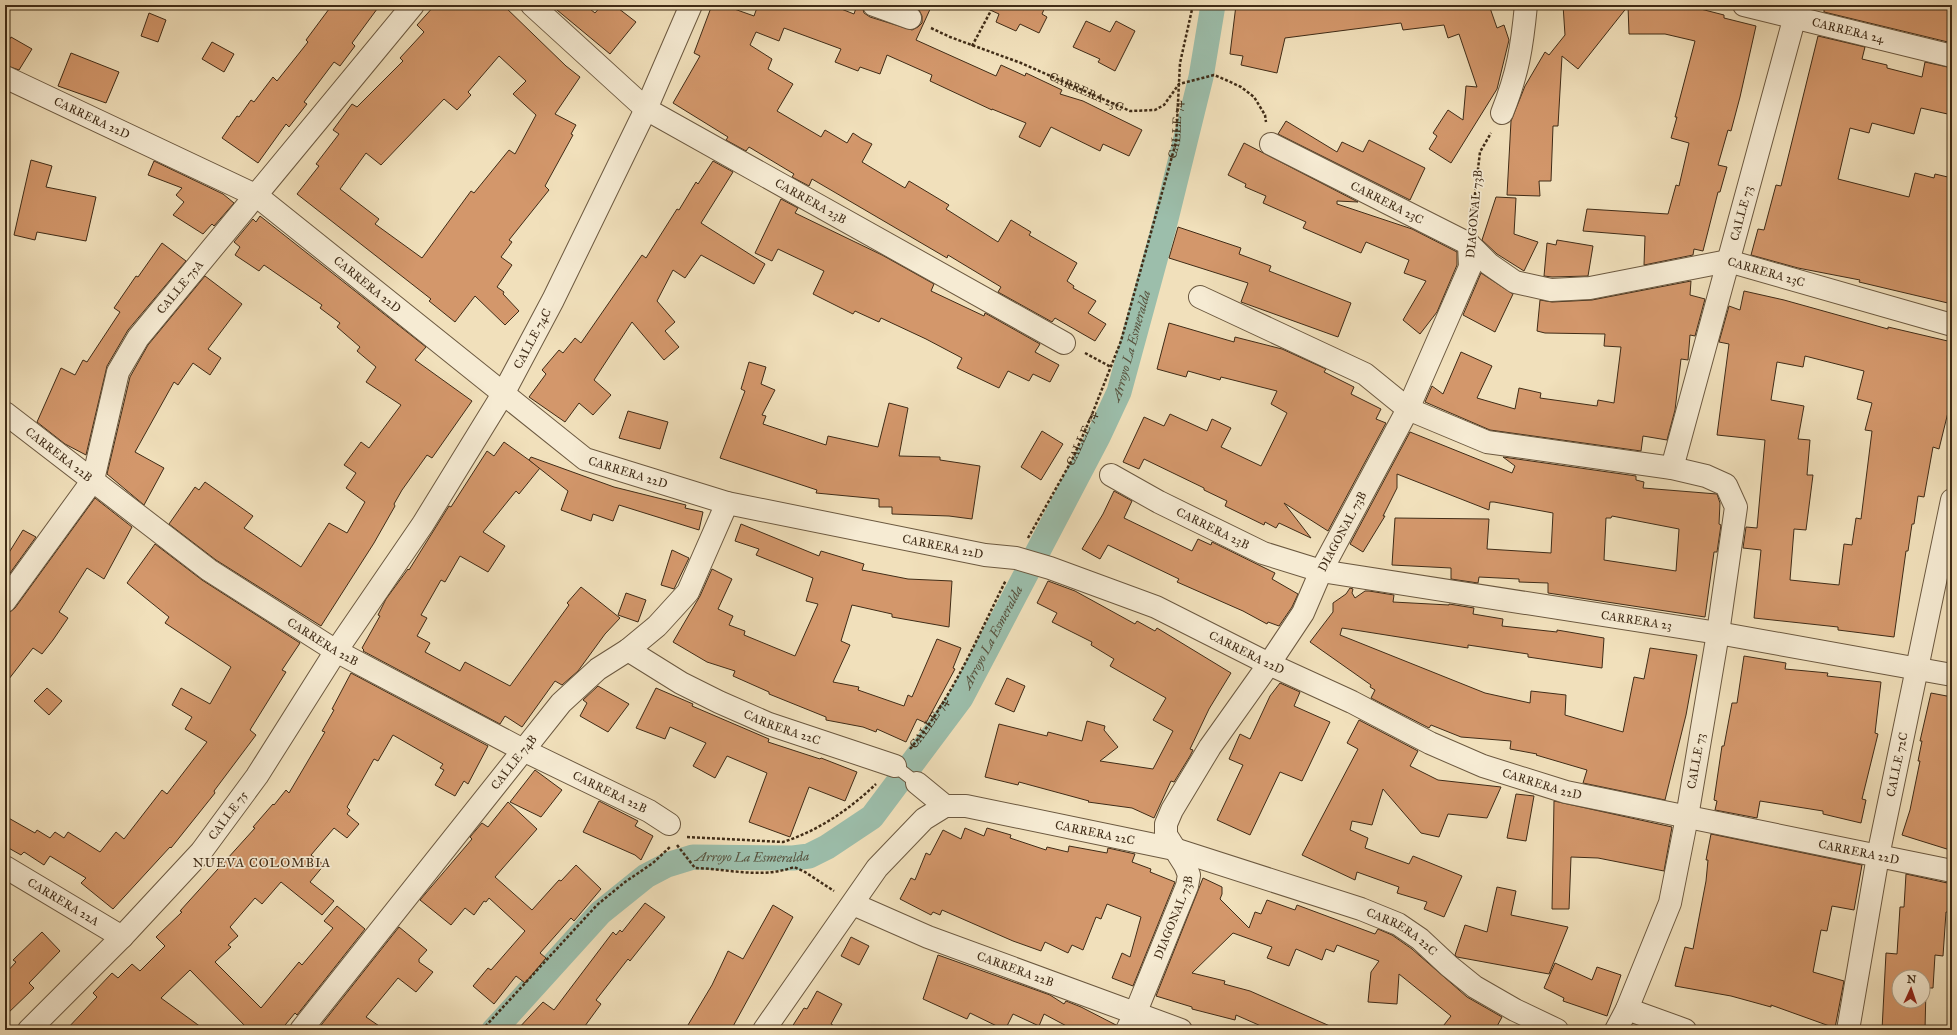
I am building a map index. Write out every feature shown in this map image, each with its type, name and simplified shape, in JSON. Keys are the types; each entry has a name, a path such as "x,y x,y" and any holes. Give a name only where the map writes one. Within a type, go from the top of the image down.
{"street":[{"name":"CALLE 75A","path":"5,601 93,480 118,372 138,338 257,196 413,5"},
{"name":"CARRERA 23B","path":"532,5 646,109 1064,343"},
{"name":"CALLE 74C","path":"336,651 423,524 503,394 553,300 646,109 691,5"},
{"path":"874,5 910,18"},
{"path":"1502,113 1514,84 1522,50 1526,5"},
{"name":"CARRERA 24","path":"1744,5 1797,11 1952,56"},
{"name":"CALLE 73","path":"1616,1030 1627,1009 1670,903 1687,817 1718,633 1736,507 1726,485 1706,476 1672,468 1797,11"},
{"name":"CARRERA 22D","path":"5,77 257,196 585,459 728,503 985,555 1016,558 1050,568 1156,607 1269,664 1352,702 1430,743 1483,766 1566,792 1952,870"},
{"name":"CARRERA 23C","path":"1271,144 1469,244 1489,264 1515,282 1551,290 1590,288 1728,261 1952,325"},
{"name":"DIAGONAL 73B","path":"1131,1022 1187,886 1189,875 1185,865 1166,835 1166,824 1172,810 1210,747 1303,613 1321,571 1408,409 1470,267 1469,244"},
{"path":"1200,297 1365,374 1408,409 1487,442 1672,468"},
{"name":"CARRERA 22B","path":"5,413 209,570 336,651 523,750 649,811 678,834"},
{"name":"CARRERA 23B","path":"1110,475 1159,502 1263,554 1321,571"},
{"name":"CALLE 72C","path":"1848,1030 1878,856 1952,500"},
{"name":"CALLE 74B","path":"301,1030 561,703 598,669 628,650 657,626 688,592 728,503"},
{"name":"CARRERA 23","path":"1321,571 1718,633 1952,675"},
{"name":"CARRERA 22C","path":"628,650 681,683 769,724 895,766"},
{"name":"CALLE 75","path":"29,1030 122,937 201,852 257,776 336,651"},
{"name":"CARRERA 22C","path":"917,783 945,806 966,806 1174,849 1361,909 1398,924 1420,939 1449,966 1475,987 1515,1010 1558,1030"},
{"path":"764,1030 877,868 924,819 945,806"},
{"name":"CARRERA 22A","path":"5,867 122,937"},
{"name":"CARRERA 22B","path":"853,904 1131,1022 1181,1030"},
{"path":"1627,1009 1685,1030"}],"lane":[{"name":"CARRERA 22C","path":"895,766 917,783"}],"path":[{"path":"972,46 994,5"},
{"name":"CALLE 74","path":"678,834 783,842 796,838 848,809 895,766 926,729 953,687 1016,558 1072,460 1111,367 1123,333 1176,142 1180,63 1193,5"},
{"name":"CARRERA 23C","path":"910,18 972,46 1021,63 1130,111 1155,110 1164,105 1180,84"},
{"path":"1180,84 1214,76 1241,87 1254,97 1265,115 1271,144"},
{"name":"DIAGONAL 73B","path":"1469,244 1480,152 1502,113"},
{"path":"1064,343 1111,367"},
{"path":"482,1030 597,905 625,882 653,863 678,834"},
{"path":"682,850 695,868 760,874 778,872 794,867 805,872 853,904"}],"building":[{"path":"332,5 380,5 352,43 355,46 340,66 334,62 304,102 307,104 289,127 286,124 258,163 222,138 237,116 239,117 251,100 254,102 273,77 277,81 308,42 306,40"},
{"path":"435,5 503,5 566,66 580,77 555,114 576,125 571,134 573,135 545,186 549,190 509,240 512,242 501,257 512,265 497,287 504,292 503,294 519,311 505,325 475,296 455,322 429,301 431,299 297,194 319,166 316,164 339,134 333,130 352,104 357,107 403,61 400,58 424,32 417,25","holes":["499,56 526,81 513,94 536,115 515,154 509,150 474,193 471,191 422,258 375,224 379,219 340,189 366,153 381,165 444,99 457,110 471,95 468,92"]},
{"path":"551,5 585,5 595,13 602,5 614,5 636,22 610,54"},
{"path":"712,5 723,5 754,16 758,5 831,5 854,14 857,5 862,5 864,13 870,17 912,30 922,23 922,16 919,10 911,5 932,5 916,40 996,76 1001,65 1025,76 1026,73 1062,90 1060,94 1083,101 1142,130 1129,156 1103,144 1100,151 1051,127 1040,147 1019,137 1026,123 992,110 930,81 932,75 887,55 880,74 860,67 858,71 835,62 841,49 784,28 779,41 756,32 750,45 772,59 768,69 793,84 777,111 821,137 825,130 847,143 853,133 872,144 862,162 905,188 909,181 949,205 946,209 998,242 1011,220 1031,232 1029,235 1077,263 1067,281 1074,286 1073,288 1096,301 1088,313 1106,324 1095,341 1055,318 1052,322 998,292 1001,287 948,255 947,258 812,179 809,186 792,177 794,174 749,147 746,151 726,140 728,137 673,103 700,56 694,53"},
{"path":"979,5 1046,5 1042,14 1047,17 1039,33 1020,24 1016,31 996,22 999,14"},
{"path":"1236,5 1489,5 1497,28 1504,25 1509,40 1497,89 1451,163 1429,149 1437,136 1433,133 1448,110 1463,120 1466,86 1477,87 1459,34 1448,38 1444,25 1403,30 1401,23 1285,38 1277,73 1241,65 1243,56 1230,54"},
{"path":"1563,5 1685,5 1724,15 1724,18 1756,26 1731,131 1728,130 1718,165 1727,167 1720,192 1718,192 1703,251 1694,249 1693,255 1644,265 1645,236 1583,231 1587,209 1668,214 1676,185 1679,186 1689,143 1671,138 1695,41 1665,34 1629,34 1628,6 1578,69 1562,56 1558,126 1553,126 1551,181 1539,181 1540,196 1507,195 1511,121 1525,86 1545,52 1549,55 1565,35"},
{"path":"1824,5 1952,5 1952,43 1824,12"},
{"path":"149,13 166,20 158,42 141,36"},
{"path":"1086,21 1110,32 1116,21 1135,31 1115,71 1098,62 1100,59 1073,47"},
{"path":"1818,36 1865,47 1862,59 1887,65 1887,68 1922,77 1925,62 1952,68 1952,115 1921,108 1914,134 1872,123 1869,133 1850,128 1838,179 1909,197 1915,173 1934,178 1935,174 1952,178 1952,304 1859,282 1860,280 1798,268 1751,255 1758,229 1764,230 1776,185 1781,186"},
{"path":"11,37 32,49 19,70 5,65 5,47"},
{"path":"212,42 234,54 224,72 202,59"},
{"path":"71,53 119,72 106,103 58,86"},
{"path":"1286,121 1337,152 1342,142 1363,152 1369,140 1425,168 1410,200 1278,134"},
{"path":"1244,143 1358,202 1337,201 1337,204 1412,229 1457,252 1457,265 1437,312 1420,334 1403,320 1426,281 1404,273 1409,260 1366,242 1361,253 1303,228 1306,222 1263,203 1266,196 1245,187 1246,184 1228,175"},
{"path":"31,160 52,166 46,187 96,197 86,241 37,232 35,240 14,235"},
{"path":"154,161 223,194 234,203 214,226 212,224 203,234 173,215 184,202 176,195 182,188 148,175"},
{"path":"713,161 733,172 701,223 765,264 754,284 701,255 685,278 673,270 657,301 675,322 665,331 679,347 664,360 632,322 594,380 611,395 593,415 579,403 565,422 529,397 546,374 542,370 559,350 563,353 575,338 581,343 642,255 646,258 677,209 679,210 696,182 698,184"},
{"path":"1496,197 1516,198 1514,234 1538,242 1524,271 1497,254 1482,240"},
{"path":"781,199 798,208 795,213 882,255 934,284 931,291 984,316 985,313 1040,344 1035,352 1059,365 1050,382 1033,374 1029,381 1008,371 999,388 957,368 962,358 926,339 881,318 879,322 855,311 853,314 813,294 824,271 778,249 772,261 755,253"},
{"path":"260,216 426,347 415,360 472,401 432,458 427,455 402,490 394,504 395,506 374,543 321,626 216,560 169,524 195,487 199,490 205,482 253,516 244,528 301,567 329,523 347,533 365,502 346,488 356,473 344,465 361,442 369,448 401,405 366,382 376,367 357,351 360,347 337,327 340,323 320,308 322,305 264,265 259,271 235,255 240,247 234,242 253,219 256,222"},
{"path":"1178,227 1241,248 1239,254 1271,266 1269,271 1351,303 1338,337 1241,302 1248,283 1169,258"},
{"path":"1557,240 1593,246 1588,276 1544,276 1547,243 1556,245"},
{"path":"162,243 186,261 128,330 107,366 86,455 65,444 37,422 61,368 75,375 83,360 87,362 120,312 114,308 136,276 138,277"},
{"path":"1481,273 1513,294 1495,332 1463,315"},
{"path":"205,276 242,304 208,349 221,358 210,375 193,363 178,385 174,382 135,452 164,468 144,505 107,474 130,377 148,345"},
{"path":"1691,281 1690,295 1705,299 1695,336 1690,335 1688,360 1681,359 1675,410 1667,440 1643,436 1641,451 1490,430 1425,402 1432,386 1443,394 1461,352 1492,366 1477,398 1515,409 1519,388 1541,393 1540,398 1597,406 1598,400 1614,403 1621,347 1604,346 1605,334 1545,333 1537,331 1540,300 1552,302 1592,300"},
{"path":"1744,291 1784,300 1888,329 1888,327 1952,342 1952,396 1939,449 1933,447 1924,497 1918,496 1914,524 1912,524 1908,551 1906,551 1894,637 1838,630 1838,627 1754,618 1761,550 1743,548 1746,527 1757,528 1765,440 1717,435 1729,344 1719,342 1729,306 1740,310","holes":["1805,356 1864,371 1857,399 1872,403 1865,430 1872,431 1861,519 1856,518 1852,545 1844,544 1839,585 1790,580 1794,529 1806,530 1813,475 1807,475 1810,440 1798,439 1804,406 1771,400 1777,362 1803,367"]},
{"path":"1169,323 1234,342 1235,337 1282,349 1326,369 1324,372 1354,387 1351,394 1381,409 1376,419 1386,423 1328,531 1284,503 1311,538 1279,523 1276,528 1265,522 1264,525 1225,506 1227,501 1204,490 1204,488 1144,459 1139,469 1123,462 1144,417 1164,426 1170,414 1207,431 1212,419 1231,428 1221,447 1261,466 1287,413 1271,404 1277,391 1221,377 1220,380 1188,371 1186,377 1157,369"},
{"path":"749,362 766,367 761,384 775,390 762,415 766,416 763,424 826,445 828,436 878,447 889,403 908,408 899,456 940,457 940,460 980,466 972,519 949,516 892,514 892,507 879,507 879,499 816,493 817,490 720,458 745,391 741,389"},
{"path":"628,411 668,422 660,449 619,438"},
{"path":"1042,431 1063,444 1041,480 1021,467"},
{"path":"1410,432 1512,473 1515,466 1503,457 1636,476 1636,480 1644,482 1643,488 1717,494 1720,503 1719,524 1721,525 1717,552 1714,552 1705,617 1548,593 1548,583 1519,582 1519,579 1479,577 1478,583 1451,579 1451,568 1392,565 1395,518 1489,519 1487,549 1551,553 1553,513 1494,502 1490,502 1489,510 1397,474 1397,488 1383,516 1385,516 1363,552 1350,544","holes":["1612,516 1679,529 1676,571 1604,560 1606,518 1611,518"]},
{"path":"504,442 540,468 519,494 516,491 483,532 505,546 488,572 460,556 445,582 441,580 421,615 427,618 417,636 430,643 425,652 460,671 465,662 510,686 569,605 567,603 581,587 620,618 605,634 578,671 562,685 555,681 522,727 505,716 500,724 363,651 364,650 362,648 380,616 378,615 386,599 408,569 409,570 449,506 451,507 487,451 494,456"},
{"path":"531,457 614,487 686,505 685,508 703,512 699,530 619,505 613,521 593,514 591,521 561,510 568,491 529,460"},
{"path":"1114,491 1132,501 1124,518 1192,551 1198,539 1211,545 1212,542 1275,573 1272,579 1298,594 1292,607 1279,626 1268,622 1267,624 1243,611 1177,582 1179,579 1108,545 1100,559 1082,549 1103,514"},
{"path":"95,498 132,527 104,579 87,568 59,612 68,618 53,640 42,654 33,648 5,684 5,613 10,612 15,608"},
{"path":"741,524 819,556 821,551 864,564 862,570 908,579 952,581 949,627 892,617 892,614 852,605 841,641 850,645 833,682 859,687 858,690 904,706 908,695 912,697 937,639 961,648 953,668 955,669 926,723 917,719 906,742 877,729 876,732 863,727 826,720 826,717 769,694 769,692 733,676 735,671 707,662 673,642 700,596 712,569 732,579 718,609 733,616 729,625 745,631 744,635 795,656 818,604 806,601 813,578 756,555 759,549 735,541"},
{"path":"23,530 36,537 5,580 5,559"},
{"path":"155,544 202,580 300,643 282,670 286,672 250,730 256,735 214,791 215,793 171,848 170,847 113,909 81,883 86,878 50,856 44,865 24,852 21,855 5,846 5,816 35,833 37,830 50,838 55,832 64,838 68,832 100,852 116,832 124,839 162,790 167,794 207,742 185,729 192,717 172,705 181,688 210,704 231,667 165,623 169,617 127,583"},
{"path":"672,550 689,558 674,589 661,585"},
{"path":"1048,581 1075,591 1135,624 1137,621 1155,631 1157,628 1231,673 1209,709 1190,749 1193,750 1190,756 1174,782 1171,781 1154,818 1132,808 1088,802 1089,801 1019,782 1018,785 985,777 999,724 1047,736 1048,732 1082,741 1087,721 1105,726 1104,730 1118,747 1100,761 1153,769 1173,731 1153,720 1166,698 1110,666 1114,659 1091,645 1092,642 1052,622 1057,613 1037,603"},
{"path":"1350,588 1353,589 1352,593 1355,598 1365,591 1394,595 1393,602 1449,604 1474,608 1473,614 1503,619 1502,626 1557,632 1557,630 1604,638 1602,668 1528,657 1528,654 1468,645 1468,648 1342,628 1340,635 1485,693 1530,703 1531,691 1566,695 1565,715 1623,732 1634,677 1644,679 1650,648 1697,655 1686,715 1665,800 1583,783 1587,770 1536,755 1537,754 1510,749 1511,741 1461,737 1431,725 1429,728 1371,698 1375,690 1370,687 1371,685 1310,642 1333,612 1333,603 1346,594"},
{"path":"626,593 646,600 638,622 618,615"},
{"path":"1744,656 1786,663 1785,669 1828,673 1827,676 1881,682 1875,733 1878,734 1862,799 1866,800 1861,823 1823,814 1823,811 1760,801 1757,818 1715,810 1717,801 1714,800 1722,746 1724,746 1732,703 1737,703"},
{"path":"351,673 488,746 468,784 464,781 455,796 435,785 444,770 440,768 443,764 393,735 378,761 374,759 347,807 350,810 347,814 359,824 347,838 334,828 311,855 324,865 310,882 334,901 322,915 281,882 262,904 255,898 230,927 238,936 228,945 231,947 215,962 261,1008 299,962 302,965 333,928 324,921 337,906 365,929 297,1015 295,1013 281,1030 249,1030 190,970 161,998 205,1030 66,1030 97,997 93,993 112,973 118,978 132,964 140,971 165,946 156,937 182,912 180,911 255,828 253,827 273,804 274,805 286,790 289,793 325,732 322,731 334,710 332,709"},
{"path":"1007,678 1025,686 1014,712 995,704"},
{"path":"1280,683 1300,692 1294,706 1330,722 1302,781 1280,772 1250,835 1217,820 1243,765 1229,759 1240,734 1250,739 1270,696"},
{"path":"598,686 629,704 608,732 580,716 587,703 583,700"},
{"path":"47,688 62,701 49,715 34,701"},
{"path":"656,688 693,704 692,706 769,739 768,742 820,759 821,758 857,772 845,801 809,787 790,837 749,822 767,773 727,756 715,778 693,766 706,743 670,727 665,739 636,728"},
{"path":"1931,693 1952,697 1952,845 1950,850 1902,835 1910,810 1920,761 1918,761 1922,741 1920,741"},
{"path":"1359,720 1418,751 1410,766 1438,780 1501,787 1487,818 1448,814 1439,837 1421,833 1383,789 1372,825 1352,821 1350,830 1368,838 1365,848 1409,864 1413,856 1462,876 1444,917 1424,909 1427,902 1397,893 1399,887 1357,872 1355,880 1302,855 1358,749 1347,743"},
{"path":"535,770 562,790 541,817 510,802"},
{"path":"1516,794 1534,796 1526,841 1507,838"},
{"path":"599,801 638,821 635,826 653,836 641,860 635,855 583,832"},
{"path":"1554,801 1672,827 1664,871 1598,858 1571,857 1569,909 1552,909"},
{"path":"508,802 537,829 495,877 532,910 559,880 561,881 576,865 601,889 574,921 571,918 540,953 546,958 525,983 516,976 494,1004 473,986 488,968 491,970 525,931 489,898 486,902 484,901 474,915 465,908 451,925 420,900 472,839 470,837 482,823 488,827"},
{"path":"965,828 984,836 987,828 1011,835 1010,838 1046,850 1047,847 1068,852 1069,846 1107,853 1108,848 1135,854 1132,862 1151,869 1150,872 1175,882 1133,986 1112,978 1122,953 1130,957 1141,917 1107,904 1101,919 1096,917 1083,950 1072,945 1068,953 1045,942 1041,951 1013,941 942,910 940,915 933,912 931,915 900,899 911,878 915,880 926,853 930,855 943,830 961,839"},
{"path":"1711,834 1862,865 1854,910 1832,906 1827,931 1821,930 1813,972 1844,981 1835,1028 1771,1005 1771,1007 1731,996 1675,986 1685,947 1693,949 1706,881 1708,860 1706,860"},
{"path":"1906,874 1952,884 1952,912 1946,912 1943,956 1935,955 1933,988 1931,988 1931,969 1891,969 1891,1009 1926,1009 1925,1030 1882,1030 1886,953 1897,954 1900,907 1904,907"},
{"path":"1203,878 1222,887 1220,899 1249,928 1255,912 1261,914 1267,900 1295,910 1297,905 1375,934 1378,929 1392,935 1412,949 1467,997 1502,1017 1495,1030 1440,1030 1451,1016 1399,974 1397,1004 1368,1002 1371,972 1379,961 1337,945 1334,952 1326,949 1322,960 1296,949 1289,966 1267,958 1272,947 1233,933 1192,973 1225,981 1224,984 1250,991 1339,1030 1270,1030 1236,1015 1235,1020 1192,1009 1192,1007 1156,996"},
{"path":"1497,887 1516,891 1511,915 1568,927 1549,974 1457,957 1455,955 1465,925 1487,932"},
{"path":"645,903 665,917 630,961 628,959 596,1000 601,1004 582,1030 517,1030 543,1002 554,1010 613,932 616,935 620,930 622,932"},
{"path":"773,905 793,917 731,1030 685,1030 712,985 728,951 743,959"},
{"path":"399,927 427,950 419,959 419,962 433,972 416,992 398,978 366,1017 385,1030 318,1029"},
{"path":"42,932 60,951 29,983 34,988 5,1016 5,974 16,962 13,960"},
{"path":"851,937 869,946 859,965 841,956"},
{"path":"938,955 1050,995 1064,1004 1066,1001 1081,1007 1116,1025 1115,1030 1074,1030 1044,1014 1039,1026 1013,1014 1005,1030 970,1013 967,1019 923,999"},
{"path":"1555,963 1592,980 1597,967 1621,975 1607,1016 1563,1001 1564,998 1544,988"},
{"path":"817,991 842,1004 831,1024 841,1030 790,1030 804,1008 807,1009"}],"waterway":[{"name":"Arroyo La Esmeralda","path":"494,1030 600,913 646,876 667,865 693,857 793,858 809,856 827,847 872,817 961,698 1098,437 1119,392 1165,223 1201,77 1213,5"}],"district":[{"name":"NUEVA COLOMBIA","path":"262,863"}]}
